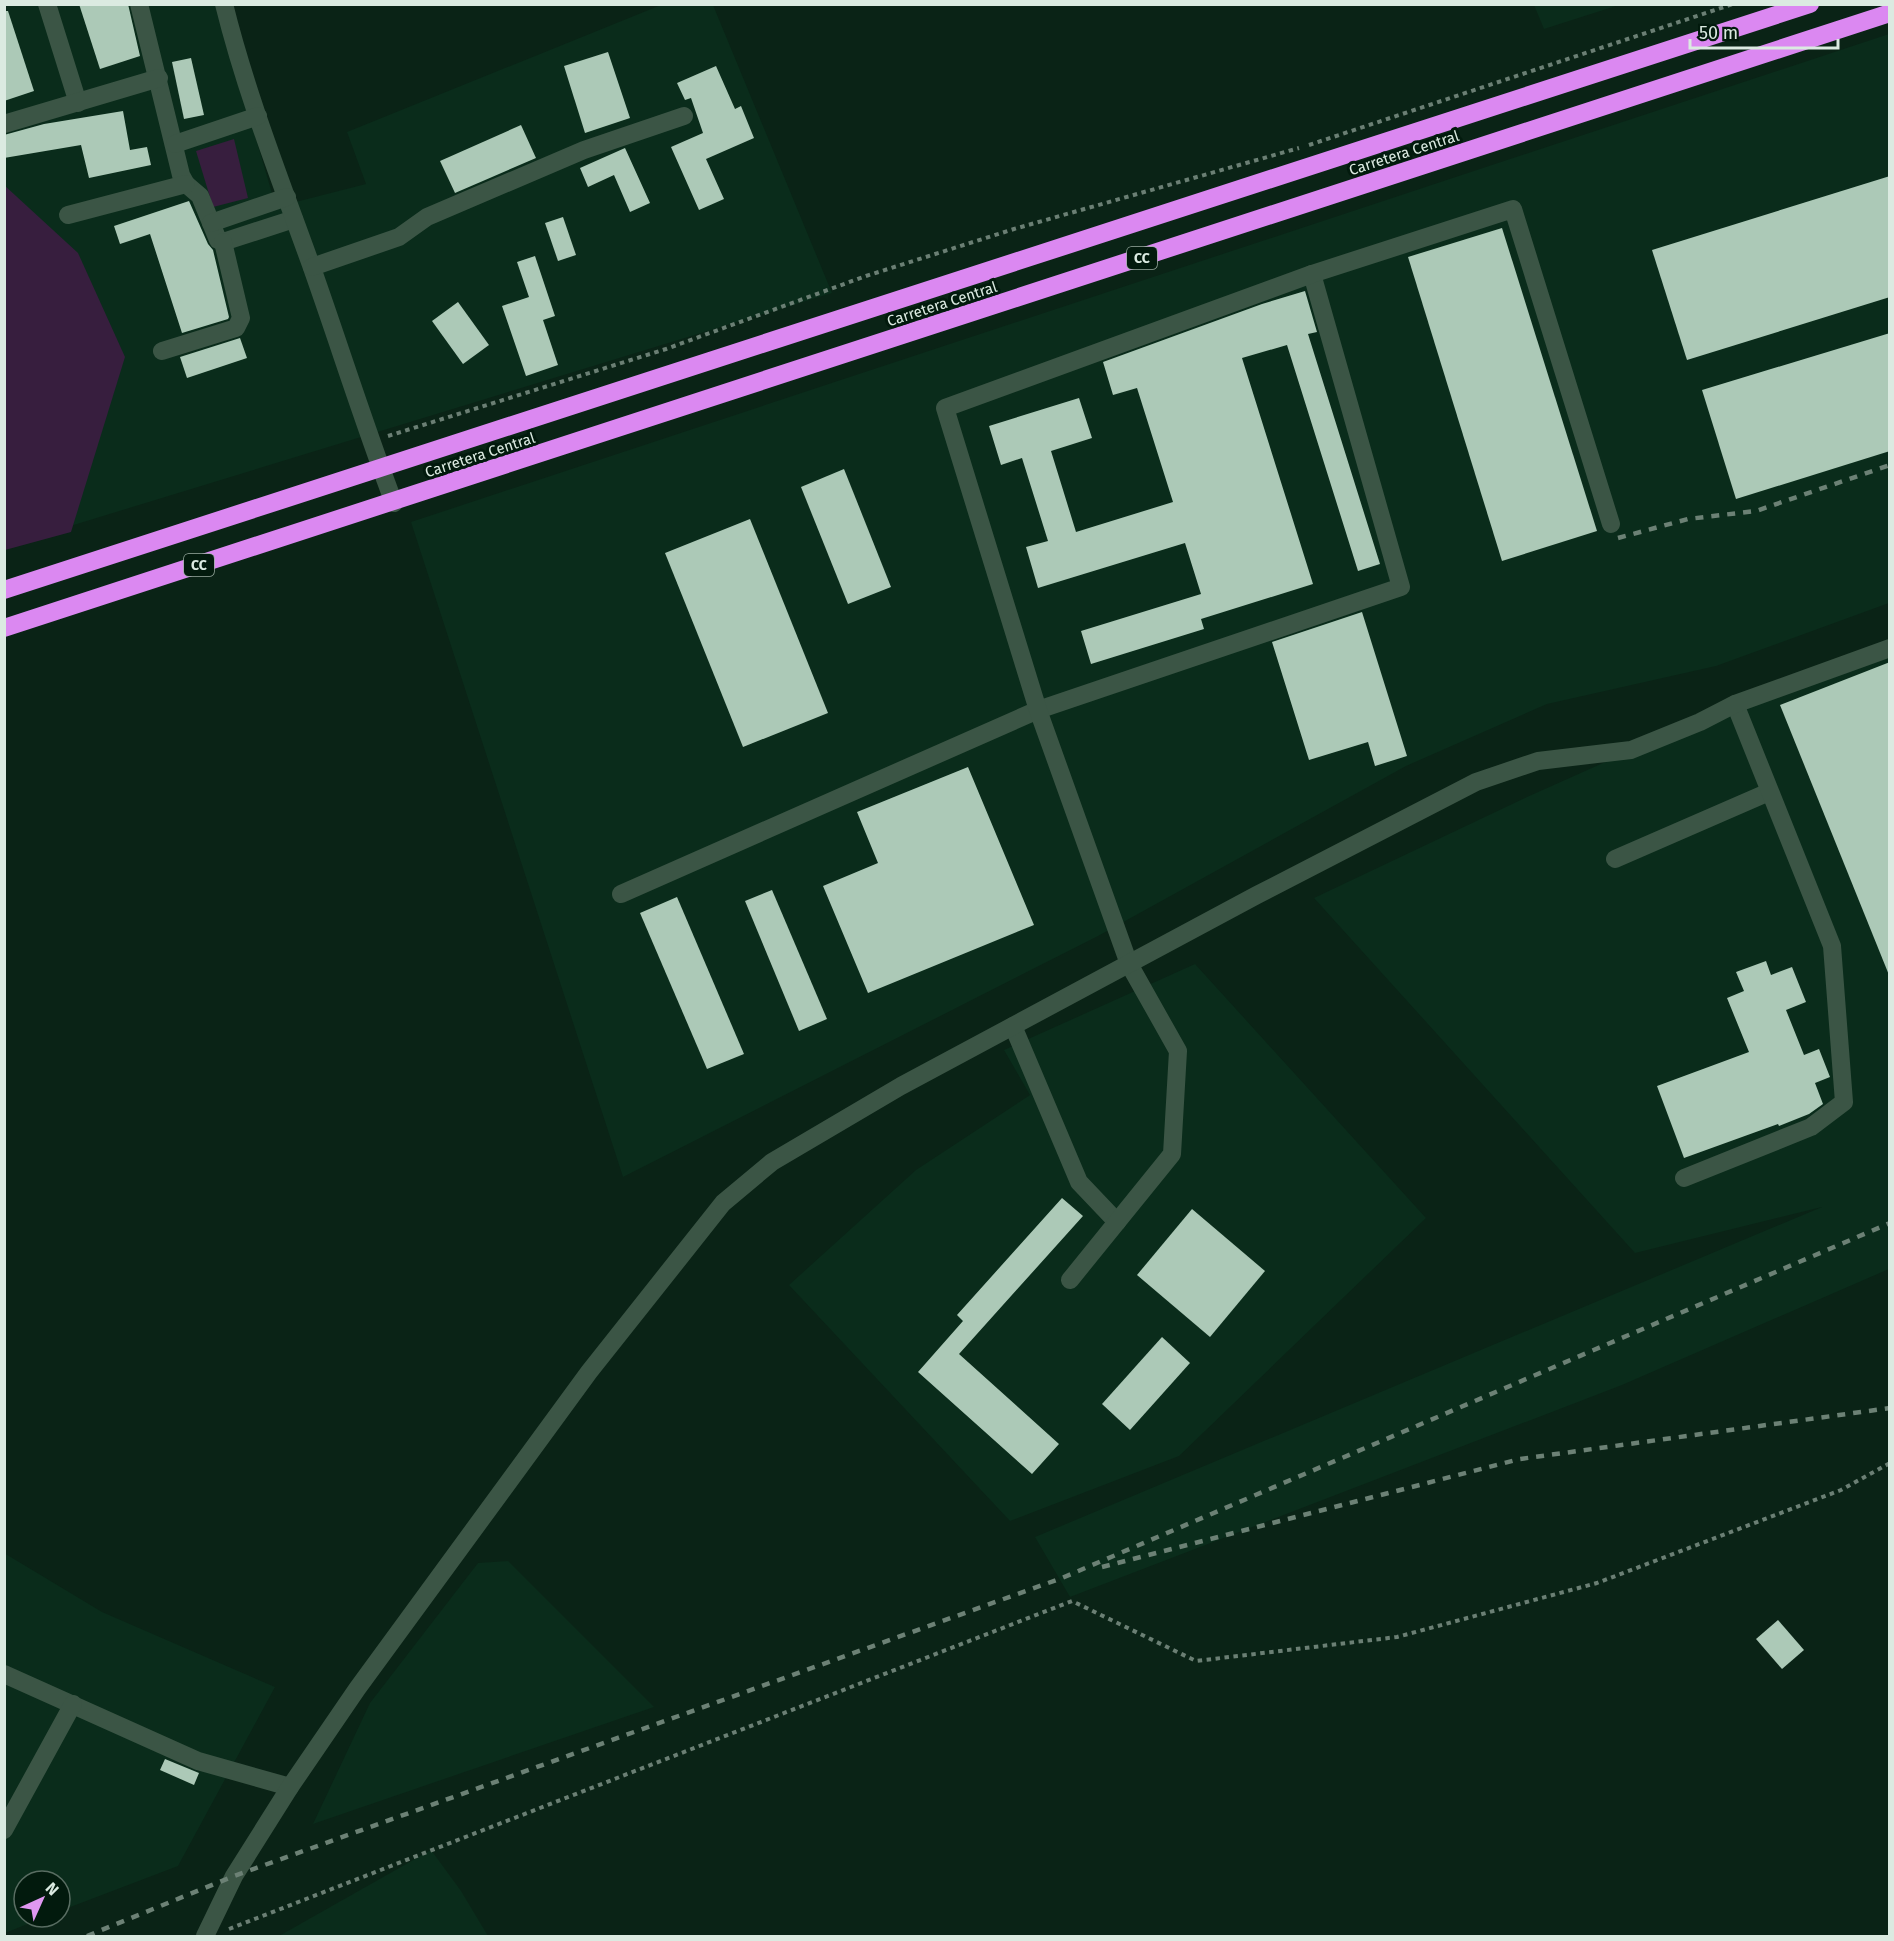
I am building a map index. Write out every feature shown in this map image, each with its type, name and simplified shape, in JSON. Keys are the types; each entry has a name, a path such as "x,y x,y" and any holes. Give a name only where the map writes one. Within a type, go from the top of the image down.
{"highway":[{"name":"Carretera Central","path":"4,590 1810,4"},
{"name":"Carretera Central","path":"4,628 1890,13"}],"street":[{"path":"47,4 78,103"},
{"path":"139,4 181,175 186,184 201,196 218,240 223,242 294,219"},
{"path":"224,4 236,55 312,267 370,441 394,502"},
{"path":"4,124 159,78"},
{"path":"175,144 258,116"},
{"path":"312,267 399,237 427,216 584,150 684,116"},
{"path":"68,215 186,184"},
{"path":"211,223 287,197"},
{"path":"1070,1280 1172,1154 1178,1052 1129,964 1038,710 945,408 1312,274 1513,209 1611,524"},
{"path":"162,351 236,328 242,318 223,242"},
{"path":"621,894 1038,710 1401,587 1312,274"},
{"path":"212,1934 234,1876 290,1787 357,1689 589,1372 723,1203 772,1162 901,1086 1476,782 1538,761 1631,750 1700,722 1735,704 1890,648"},
{"path":"1684,1178 1811,1127 1844,1101 1832,946 1735,704"},
{"path":"1615,859 1769,792"},
{"path":"1013,1026 1079,1182 1117,1222"},
{"path":"4,1674 198,1761 290,1787"},
{"path":"4,1830 73,1704"}],"path":[{"path":"370,441 666,349 866,276 1014,229 1297,148 1733,4"},
{"path":"212,1934 1072,1600 1196,1661 1397,1637 1598,1583 1841,1490 1890,1463"}],"shaded area":[{"path":"5,5 217,5 276,207 366,184 347,132 661,5 713,5 832,293 5,546"},
{"path":"1534,5 1619,5 1544,29"},
{"path":"1889,34 1889,603 1716,666 1547,704 1406,766 1098,936 623,1177 411,522"},
{"path":"234,139 248,198 213,207 196,151"},
{"path":"4,185 78,253 125,357 71,532 5,550"},
{"path":"1889,643 1889,1269 1622,1385 1070,1597 1035,1537 1822,1207 1635,1253 1314,898 1527,797 1735,704"},
{"path":"1195,964 1426,1218 1179,1456 1010,1521 789,1285 916,1170 1030,1095 1004,1050"},
{"path":"4,1553 102,1612 275,1687 178,1866 72,1906 72,1869 12,1869 12,1929 15,1929 5,1933"},
{"path":"508,1561 654,1707 313,1824 370,1703 478,1563"},
{"path":"431,1850 461,1891 488,1936 279,1936"}],"building":[{"path":"79,4 128,4 140,56 100,69"},
{"path":"4,11 8,11 34,91 4,101"},
{"path":"608,52 630,118 585,133 564,66"},
{"path":"191,58 204,115 184,119 172,62"},
{"path":"716,66 735,109 741,106 754,138 706,159 724,199 699,210 671,147 703,133 691,98 685,100 677,83"},
{"path":"123,111 130,150 147,147 151,165 89,178 81,145 4,158 4,135 44,124"},
{"path":"521,125 536,158 455,193 440,161"},
{"path":"625,148 650,203 630,212 614,175 588,187 580,168"},
{"path":"1890,176 1890,297 1687,360 1652,250"},
{"path":"189,201 208,244 213,250 229,317 182,333 150,234 120,244 114,226"},
{"path":"563,217 576,255 558,261 545,223"},
{"path":"1502,228 1597,531 1502,561 1408,257"},
{"path":"535,256 555,316 543,320 558,365 526,376 502,306 529,297 517,262"},
{"path":"1305,291 1317,332 1308,334 1380,564 1358,571 1287,345 1242,358 1313,584 1201,619 1204,629 1091,664 1081,631 1201,594 1185,543 1038,588 1026,547 1048,541 1022,458 1001,465 989,426 1079,398 1092,438 1051,451 1076,532 1173,502 1137,388 1113,395 1103,362 1262,304"},
{"path":"458,302 489,345 463,364 432,321"},
{"path":"1890,333 1890,451 1736,499 1702,390"},
{"path":"240,338 247,358 187,378 180,357"},
{"path":"844,469 891,587 848,604 801,487"},
{"path":"750,519 828,713 743,747 665,553"},
{"path":"1362,612 1407,756 1375,766 1368,742 1309,760 1272,642"},
{"path":"1890,662 1890,975 1889,975 1780,705"},
{"path":"968,767 1034,925 868,993 823,886 878,863 857,812"},
{"path":"772,890 827,1019 799,1031 745,901"},
{"path":"677,897 744,1054 707,1069 640,913"},
{"path":"1766,961 1771,975 1792,967 1806,1002 1786,1010 1804,1055 1819,1049 1830,1077 1815,1083 1823,1104 1809,1114 1779,1126 1778,1124 1684,1158 1657,1086 1749,1052 1727,998 1744,991 1736,972"},
{"path":"1062,1198 1083,1216 959,1354 1059,1444 1032,1474 918,1372 963,1321 957,1315"},
{"path":"1192,1209 1265,1271 1210,1337 1137,1275"},
{"path":"1162,1337 1190,1363 1130,1430 1102,1404"},
{"path":"1778,1620 1804,1650 1782,1669 1756,1639"},
{"path":"165,1759 199,1773 194,1785 160,1770"}],"railway":[{"path":"1618,538 1688,519 1756,511 1890,465"},
{"path":"87,1936 234,1876 1062,1578 1890,1223"},
{"path":"1102,1567 1520,1459 1890,1408"}]}
